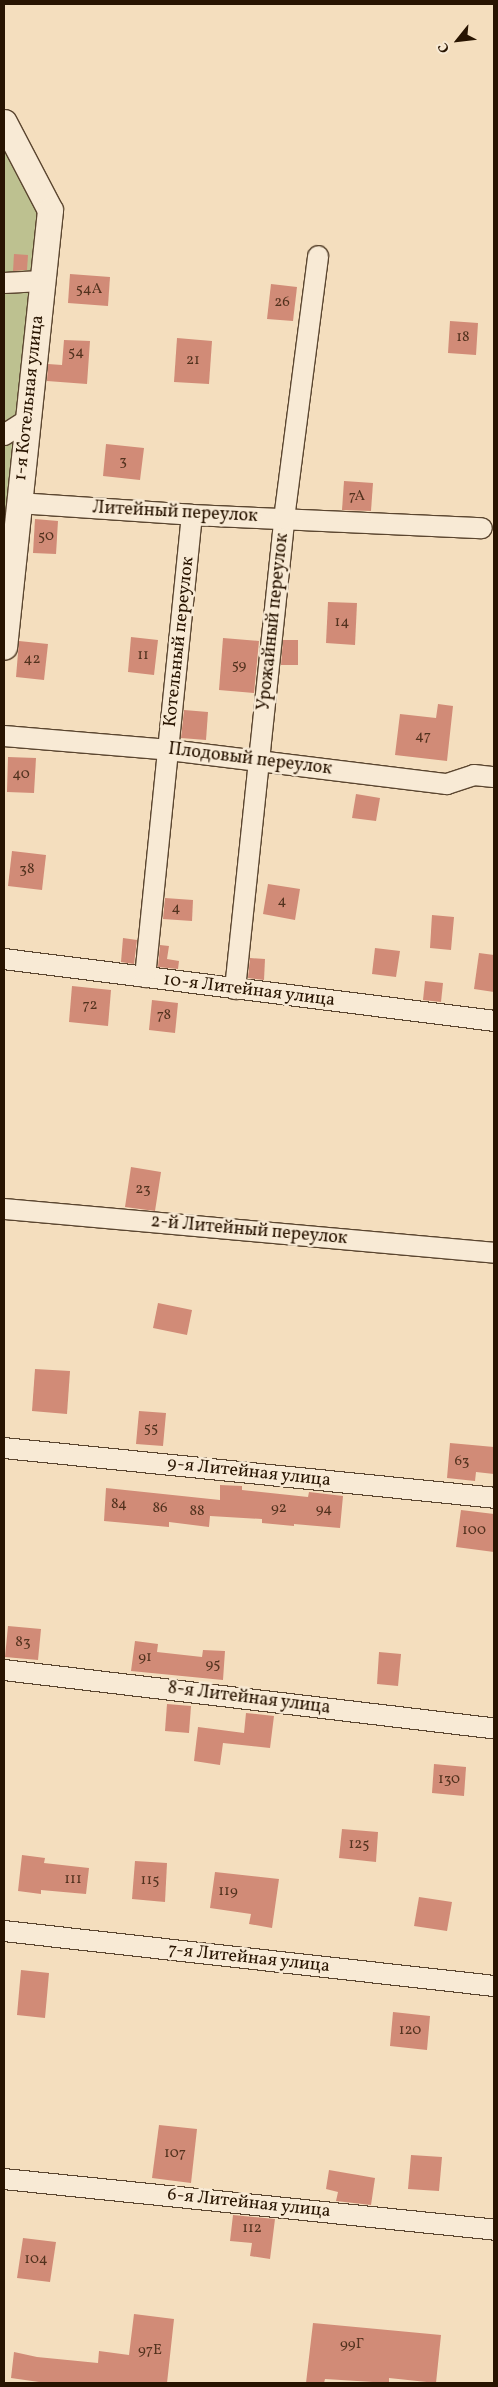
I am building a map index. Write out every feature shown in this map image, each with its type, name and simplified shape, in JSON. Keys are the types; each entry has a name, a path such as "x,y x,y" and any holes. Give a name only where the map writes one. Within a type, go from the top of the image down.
{"street":[{"name":"1-я Котельная улица","path":"4,122 50,210 4,646"},
{"name":"Урожайный переулок","path":"235,989 284,519 318,256"},
{"path":"4,283 42,281"},
{"path":"4,435 27,420"},
{"name":"Литейный переулок","path":"18,503 192,515 482,528"},
{"name":"Котельный переулок","path":"145,977 192,515"},
{"name":"Плодовый переулок","path":"4,736 169,750 447,784 474,775 494,777"},
{"name":"10-я Литейная улица","path":"4,958 494,1021"},
{"name":"2-й Литейный переулок","path":"4,1209 494,1253"},
{"name":"9-я Литейная улица","path":"4,1448 494,1498"},
{"name":"8-я Литейная улица","path":"4,1670 494,1728"},
{"name":"7-я Литейная улица","path":"4,1931 494,1986"},
{"name":"6-я Литейная улица","path":"4,2179 494,2230"}],"green space":[{"path":"4,145 37,212 4,542"}],"building":[{"path":"14,254 28,255 27,270 13,271"},
{"path":"70,274 110,277 108,306 68,303"},
{"path":"271,284 297,287 293,321 267,319"},
{"path":"450,321 478,323 476,355 448,353"},
{"path":"177,338 212,341 209,384 174,382"},
{"path":"64,340 90,341 87,384 47,381 48,364 62,365"},
{"path":"106,444 144,448 140,480 103,476"},
{"path":"344,481 373,483 371,511 342,510"},
{"path":"35,519 58,521 56,554 33,553"},
{"path":"328,602 357,603 355,645 326,643"},
{"path":"131,637 158,640 154,675 128,672"},
{"path":"223,638 259,641 254,693 219,690"},
{"path":"283,640 298,640 298,665 281,665"},
{"path":"19,641 48,644 44,680 16,677"},
{"path":"438,704 453,706 447,761 395,755 400,714 436,718"},
{"path":"184,710 208,712 206,740 181,738"},
{"path":"8,757 36,758 34,793 7,792"},
{"path":"356,794 380,798 376,821 352,818"},
{"path":"12,851 46,855 42,890 8,886"},
{"path":"268,884 300,889 295,920 263,914"},
{"path":"165,898 193,900 192,921 163,919"},
{"path":"432,915 454,917 451,950 430,948"},
{"path":"123,938 137,940 134,964 121,962"},
{"path":"160,945 169,946 167,959 179,961 178,969 158,967"},
{"path":"375,948 400,951 396,977 372,974"},
{"path":"479,953 494,955 494,992 474,989"},
{"path":"250,958 265,959 264,980 248,978"},
{"path":"425,981 443,983 441,1002 423,1000"},
{"path":"72,986 111,990 108,1026 69,1022"},
{"path":"152,1000 178,1003 175,1033 149,1030"},
{"path":"131,1167 161,1172 155,1211 125,1207"},
{"path":"158,1303 192,1310 187,1335 153,1328"},
{"path":"35,1369 70,1371 67,1414 32,1411"},
{"path":"139,1411 166,1413 163,1446 136,1444"},
{"path":"450,1443 494,1447 494,1474 476,1472 475,1481 447,1478"},
{"path":"220,1485 242,1486 242,1490 308,1497 309,1492 343,1496 340,1528 294,1524 294,1526 262,1523 262,1519 210,1516 209,1527 169,1522 169,1527 104,1521 106,1488 220,1500"},
{"path":"461,1510 494,1514 494,1552 456,1547"},
{"path":"8,1626 41,1629 38,1660 5,1657"},
{"path":"135,1641 158,1644 157,1652 202,1657 203,1650 225,1651 223,1680 131,1671"},
{"path":"379,1652 401,1654 398,1686 377,1684"},
{"path":"167,1704 191,1706 189,1733 165,1731"},
{"path":"246,1713 274,1716 270,1748 223,1743 220,1765 194,1761 198,1727 244,1733"},
{"path":"434,1764 466,1767 464,1796 432,1793"},
{"path":"342,1829 378,1832 376,1862 339,1858"},
{"path":"22,1855 45,1858 44,1863 89,1868 86,1894 41,1890 41,1894 18,1891"},
{"path":"135,1861 167,1863 165,1902 132,1899"},
{"path":"215,1872 279,1879 272,1928 249,1924 251,1914 210,1908"},
{"path":"419,1897 452,1902 447,1931 414,1926"},
{"path":"21,1970 49,1973 45,2018 17,2015"},
{"path":"393,2012 430,2016 427,2050 390,2046"},
{"path":"159,2125 197,2129 191,2183 152,2178"},
{"path":"411,2155 442,2157 439,2191 408,2189"},
{"path":"329,2170 375,2178 371,2205 336,2201 338,2192 326,2189"},
{"path":"233,2215 275,2219 270,2259 250,2256 252,2243 230,2241"},
{"path":"23,2238 56,2242 50,2282 17,2278"},
{"path":"134,2314 174,2319 167,2383 46,2383 11,2378 14,2352 37,2357 98,2363 99,2351 129,2355"},
{"path":"313,2323 441,2335 436,2383 389,2378 389,2383 325,2379 324,2383 306,2383"}]}
